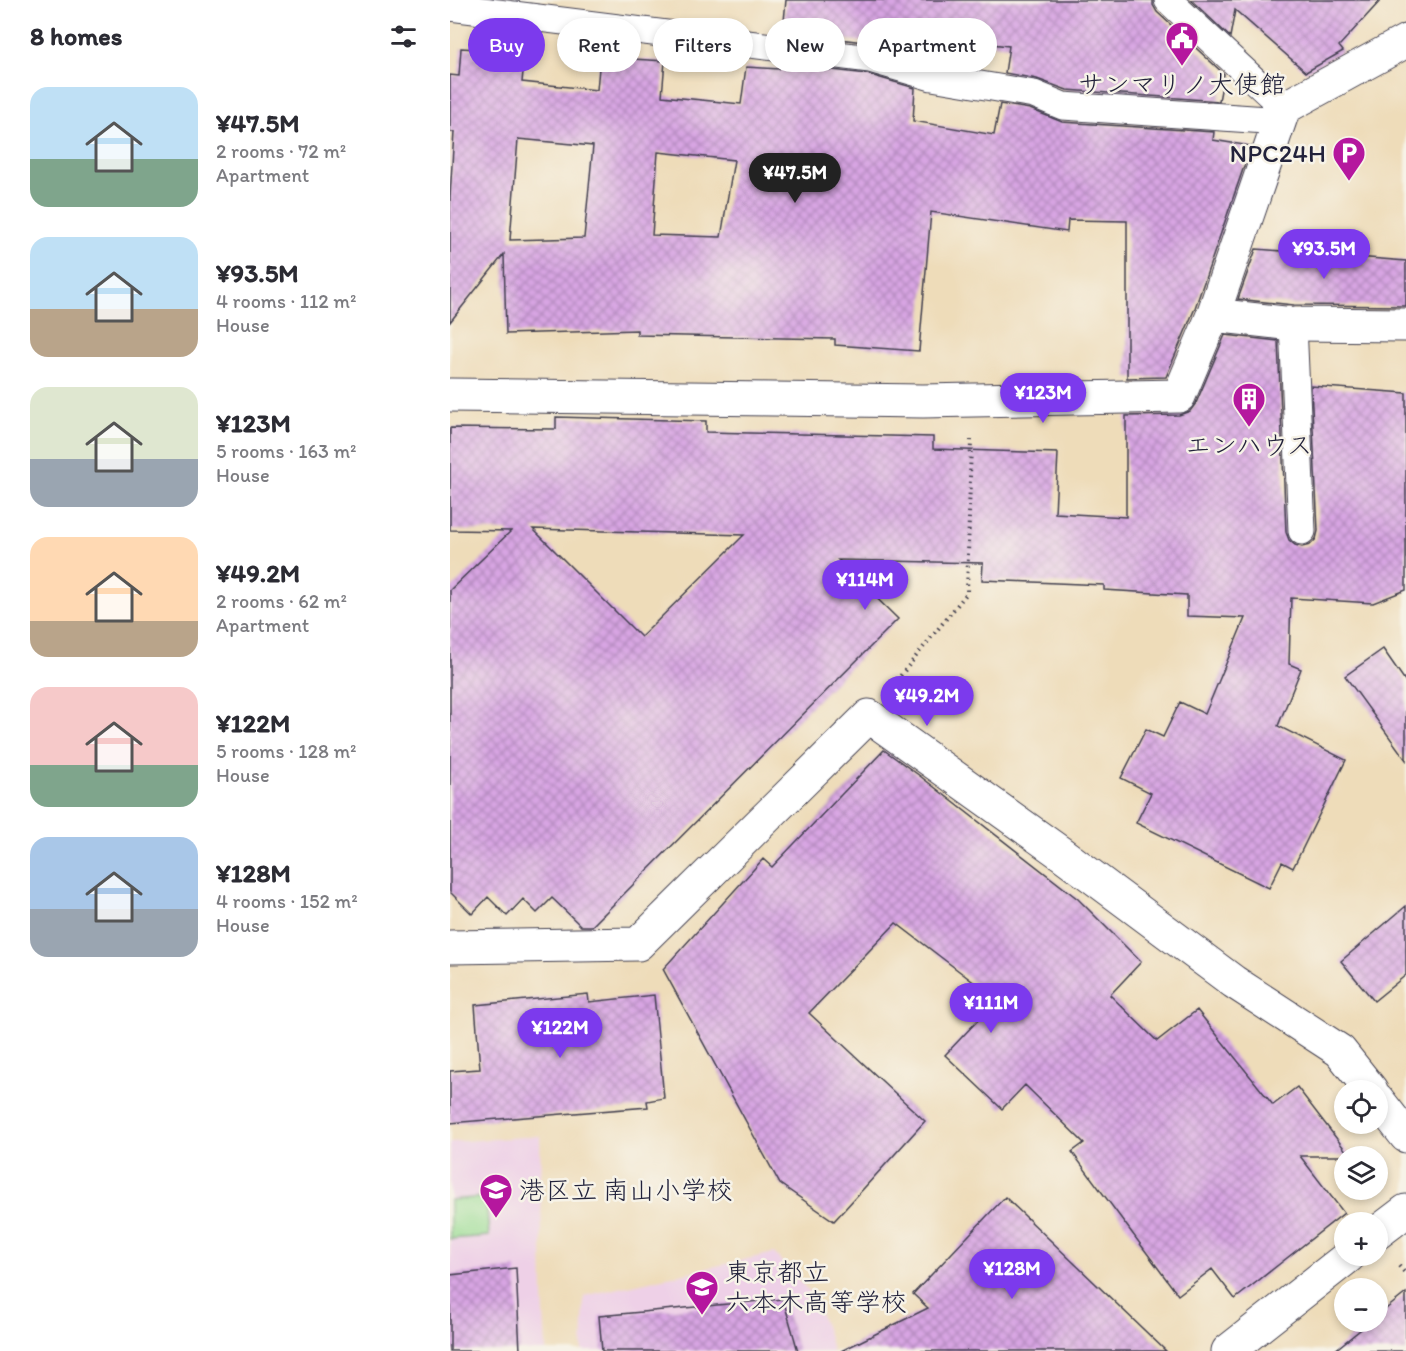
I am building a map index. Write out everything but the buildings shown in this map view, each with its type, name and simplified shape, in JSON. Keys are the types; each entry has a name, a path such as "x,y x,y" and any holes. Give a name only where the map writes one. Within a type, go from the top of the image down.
{"street":[{"path":"450,395 923,401 1179,396 1213,315 1282,115 1406,41"},
{"path":"1213,315 1293,324 1406,325"},
{"path":"450,947 638,944 869,717 1062,854 1234,982 1340,1051 1363,1080"},
{"path":"1388,1113 1406,1136"},
{"path":"1388,1225 1406,1211"},
{"path":"1228,1351 1336,1266"}],"lane":[{"path":"1168,0 1282,115"},
{"path":"450,7 870,59 932,77 1034,94 1063,106 1282,115"},
{"path":"1293,324 1302,531"}],"path":[{"path":"869,717 968,593 972,400"}],"shaded area":[{"name":"港区立 南山小学校","path":"540,1136 546,1351 450,1351 450,1142"},
{"name":"東京都立 六本木高等学校","path":"774,1253 814,1297 832,1351 582,1351 584,1296"}],"green space":[{"path":"486,1197 489,1236 450,1239 450,1200"}],"place":[{"name":"サンマリノ大使館","path":"1182,67"},
{"name":"NPC24H","path":"1349,182"},
{"name":"エンハウス","path":"1249,428"},
{"name":"港区立 南山小学校","path":"496,1219"},
{"name":"東京都立 六本木高等学校","path":"702,1316"}]}
